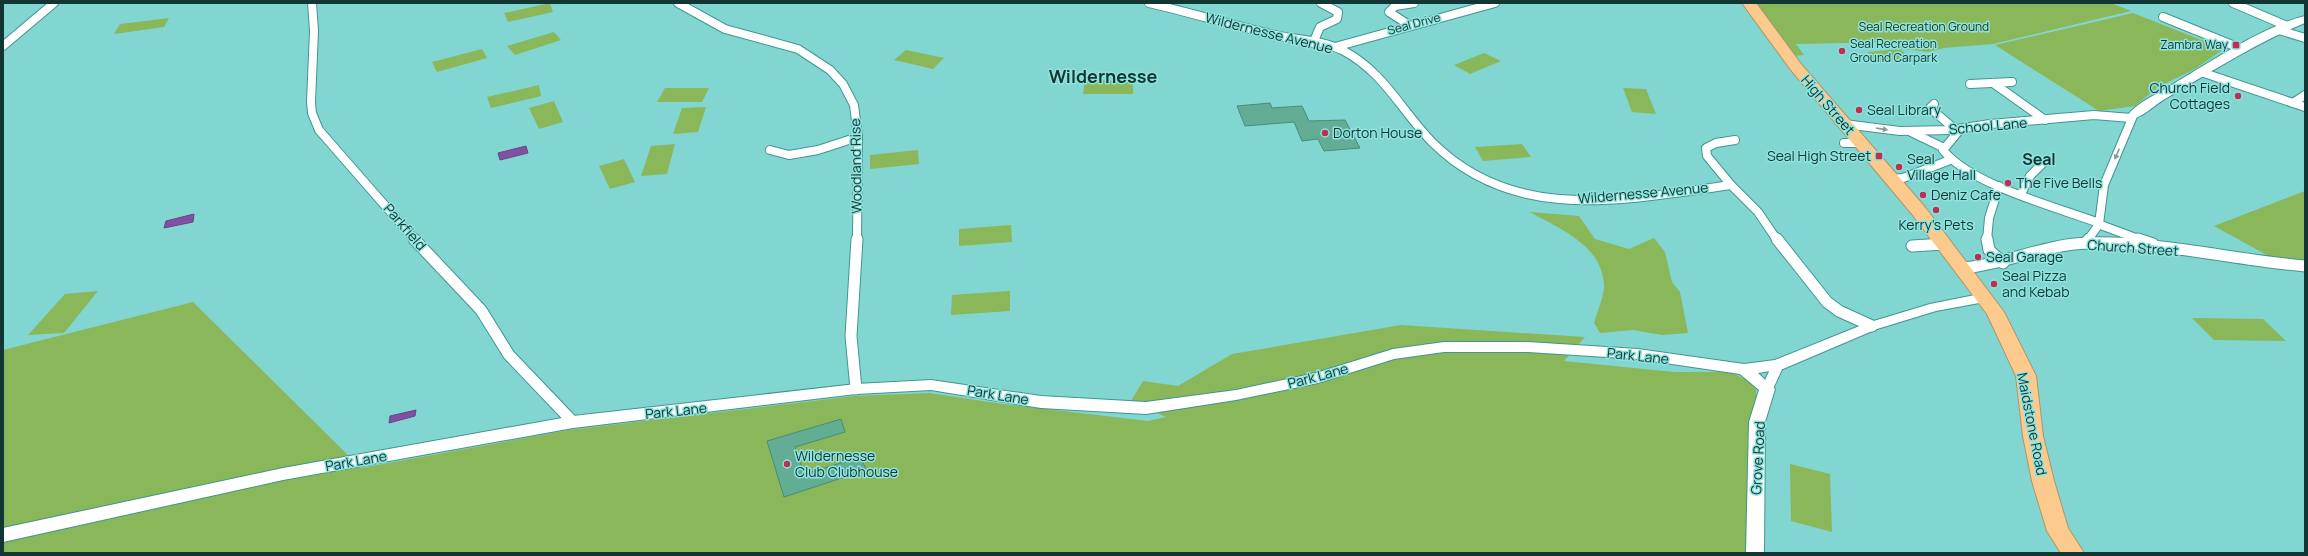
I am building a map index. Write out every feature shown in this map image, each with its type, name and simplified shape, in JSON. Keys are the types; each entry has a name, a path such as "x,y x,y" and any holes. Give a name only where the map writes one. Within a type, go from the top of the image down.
{"highway":[{"name":"High Street","path":"1749,3 1791,62 1945,244 1985,298"},
{"name":"Maidstone Road","path":"1985,298 1999,320 2026,376 2032,436 2041,474 2058,531 2073,553"}],"street":[{"path":"3,46 54,3"},
{"name":"Parkfield","path":"312,3 314,31 311,102 312,113 319,130 410,234 481,310 509,355 573,422"},
{"name":"Woodland Rise","path":"678,3 725,29 798,49 830,70 843,84 854,105 858,137 856,181 858,214 851,336 856,389"},
{"name":"Wildernesse Avenue","path":"1149,3 1335,47 1360,62 1382,81 1421,131 1446,155 1469,173 1510,191 1538,198 1593,199 1642,196 1731,185"},
{"path":"1313,43 1320,27 1337,19 1338,12 1322,3"},
{"path":"1409,25 1389,12 1395,6 1414,3"},
{"name":"Seal Drive","path":"1335,47 1409,25 1495,3"},
{"path":"2233,3 2305,38"},
{"path":"2163,17 2242,49"},
{"path":"2086,243 2099,224 2104,185 2132,117 2147,103 2201,72 2283,28 2305,19"},
{"path":"2201,72 2305,107"},
{"path":"1970,84 2012,82"},
{"path":"1993,83 2045,120"},
{"path":"2292,103 2305,95"},
{"path":"1934,104 1930,108 1958,132 1944,148"},
{"name":"School Lane","path":"1844,124 1909,131 1955,130 1996,123 2045,120 2100,114 2132,117"},
{"path":"1909,131 1944,148"},
{"path":"770,150 789,155 818,150 858,137"},
{"path":"1735,140 1716,143 1706,148 1707,156 1731,185 1758,212 1786,252 1827,302 1839,311 1872,326"},
{"path":"1844,143 1860,142"},
{"path":"1944,148 1944,152 1950,160 1998,186 2169,250"},
{"path":"1891,179 1903,178 1950,160"},
{"path":"2021,194 2030,176 2043,163"},
{"path":"1998,186 1991,209 1987,240 1991,252 2003,263"},
{"name":"Church Street","path":"1964,268 2003,263 2044,249 2086,243 2169,250 2305,266"},
{"path":"1912,246 1945,244"},
{"name":"Park Lane","path":"3,535 283,474 573,422 856,389 931,385 993,393 1041,402 1146,408 1236,395 1318,378 1393,354 1444,347 1528,347 1638,354 1744,369 1778,366 1808,351 1872,326 1935,307 1985,298"},
{"name":"Grove Road","path":"1755,553 1757,422 1767,389 1778,366"},
{"path":"1744,369 1767,389"}],"green space":[{"path":"550,3 553,12 508,22 504,13"},
{"name":"Seal Recreation Ground","path":"1751,3 2111,3 2131,11 1993,44 1944,48 1928,52 1898,48 1894,42 1796,44 1804,55 1792,56"},
{"path":"2133,13 2224,49 2195,69 2158,87 2135,106 2099,111 1995,45"},
{"path":"169,18 164,27 114,34 120,24"},
{"path":"554,32 561,40 515,55 507,46"},
{"path":"482,49 487,58 437,72 432,62"},
{"path":"1900,49 1909,57 1877,63 1868,52"},
{"path":"906,50 944,58 933,69 894,60"},
{"path":"1484,53 1501,61 1470,74 1454,65"},
{"path":"1085,80 1133,81 1133,94 1083,94"},
{"path":"539,85 541,96 491,108 487,97"},
{"path":"665,88 709,88 702,102 657,102"},
{"path":"1623,88 1646,89 1656,114 1632,112"},
{"path":"554,101 563,122 539,129 529,108"},
{"path":"706,107 698,132 673,134 682,108"},
{"path":"675,144 667,174 641,176 651,146"},
{"path":"1522,144 1531,157 1483,161 1475,147"},
{"path":"918,150 919,164 870,169 870,155"},
{"path":"624,159 635,182 610,189 599,166"},
{"path":"2305,191 2305,264 2274,259 2214,226"},
{"path":"1530,212 1579,216 1595,239 1629,249 1654,238 1665,252 1672,282 1680,292 1688,333 1662,335 1633,330 1600,333 1594,323 1604,287 1602,273 1597,260 1578,240 1567,232"},
{"path":"1011,225 1012,242 959,246 959,229"},
{"path":"98,291 64,333 28,335 65,294"},
{"path":"1010,291 1010,311 951,315 952,295"},
{"path":"193,302 361,468 568,430 854,396 929,393 1003,404 1148,421 1166,417 1131,401 1143,381 1178,386 1232,354 1401,325 1585,337 1564,361 1674,372 1731,372 1756,385 1760,553 3,553 3,350"},
{"path":"2192,318 2263,319 2286,341 2214,340"},
{"path":"1790,464 1830,474 1832,532 1791,521"}],"shaded area":[{"path":"526,146 528,153 500,160 498,153"},
{"path":"194,214 193,222 164,228 166,221"},
{"path":"416,410 415,416 389,423 390,416"}],"building":[{"name":"Dorton House","path":"1270,103 1272,108 1302,106 1309,121 1345,120 1360,148 1324,151 1318,139 1302,141 1294,122 1245,126 1237,106"},
{"name":"Wildernesse Club Clubhouse","path":"841,419 845,432 795,447 804,474 861,457 866,470 784,497 767,441"}],"place":[{"name":"Zambra Way","path":"2236,45"},
{"name":"Seal Recreation Ground Carpark","path":"1842,51"},
{"name":"Church Field Cottages","path":"2238,96"},
{"name":"Seal Library","path":"1859,110"},
{"name":"Dorton House","path":"1325,133"},
{"name":"Seal High Street","path":"1879,156"},
{"name":"Seal Village Hall","path":"1899,167"},
{"name":"The Five Bells","path":"2008,183"},
{"name":"Deniz Cafe","path":"1923,195"},
{"name":"Kerry's Pets","path":"1936,210"},
{"name":"Seal Garage","path":"1978,257"},
{"name":"Seal Pizza and Kebab","path":"1994,284"},
{"name":"Wildernesse Club Clubhouse","path":"787,464"}],"district":[{"name":"Wildernesse","path":"1103,77"},
{"name":"Seal","path":"2039,159"}]}
